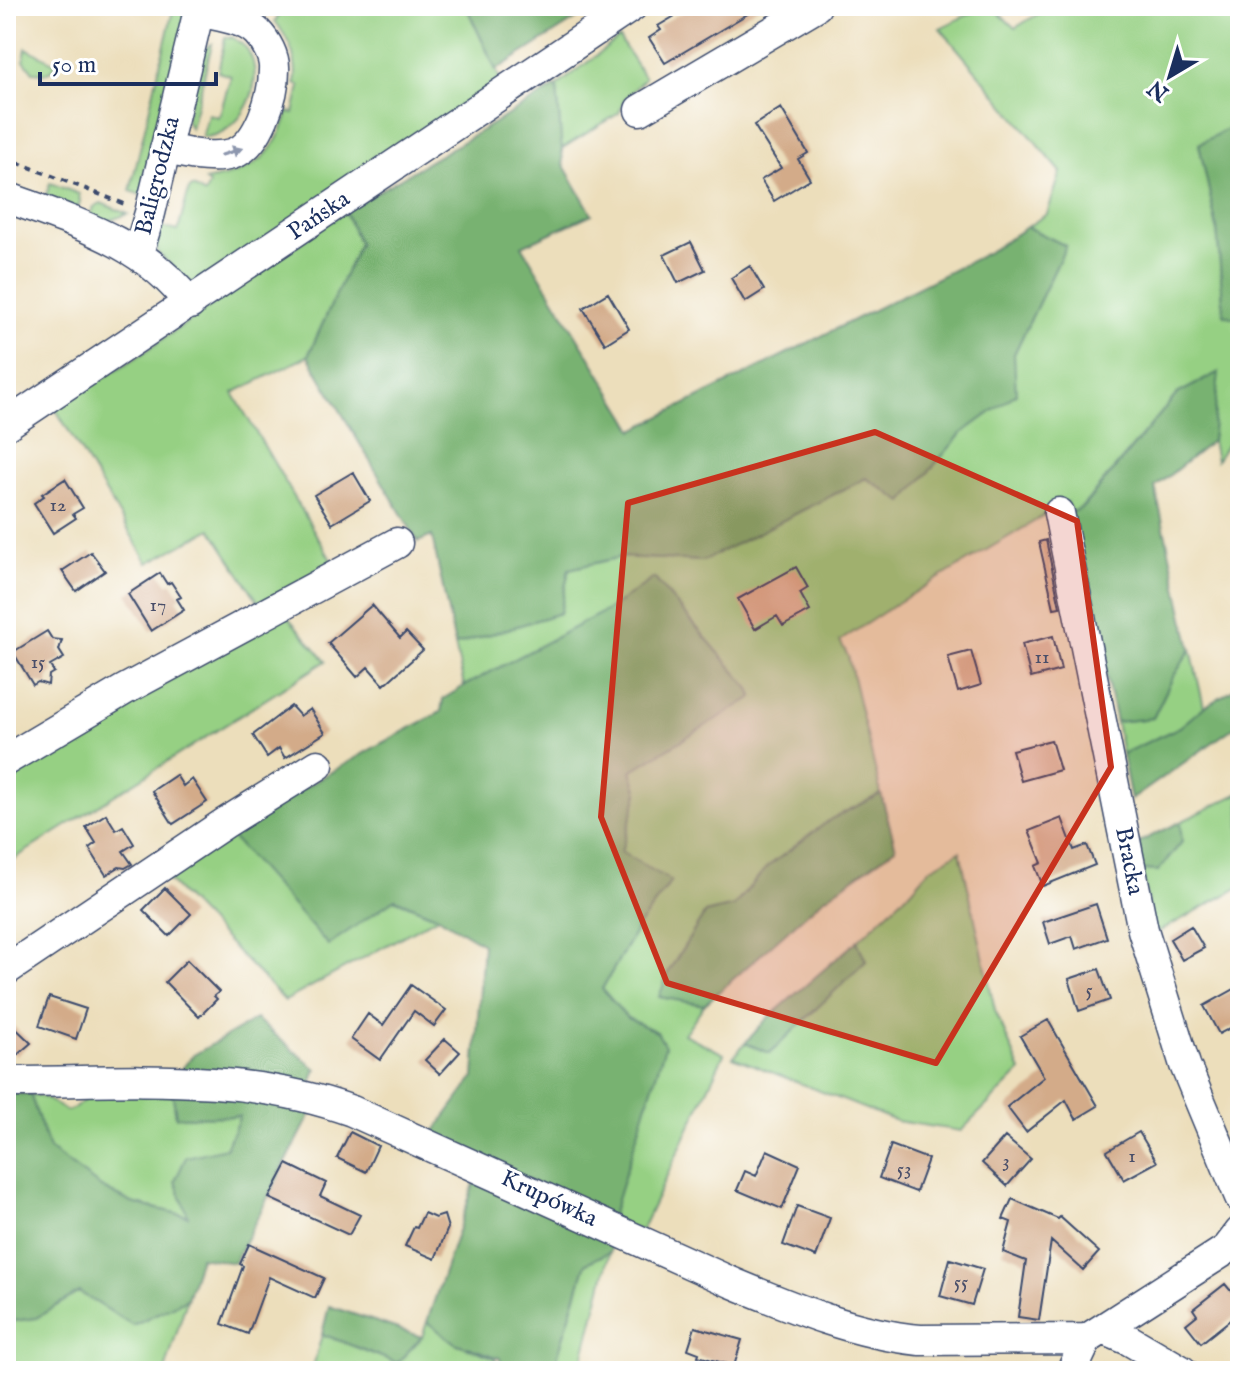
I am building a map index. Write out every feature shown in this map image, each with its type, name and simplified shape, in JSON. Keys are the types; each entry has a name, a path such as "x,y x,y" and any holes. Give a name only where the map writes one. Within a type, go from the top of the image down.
{"street":[{"name":"Pańska","path":"6,425 632,6"},
{"path":"782,6 646,97 816,6"},
{"path":"165,149 217,157 234,154 257,135 267,102 275,70 267,44 248,25 200,9"},
{"name":"Baligrodzka","path":"138,253 200,9"},
{"path":"6,197 110,238 138,253 172,282 190,304"},
{"name":"Bracka","path":"1059,513 1143,930 1185,1065 1240,1197"},
{"path":"6,760 189,654 397,543"},
{"path":"6,970 225,823 318,765"},
{"name":"Krupówka","path":"6,1082 219,1082 288,1092 352,1111 733,1283 857,1329 894,1338 920,1340 1095,1334"},
{"path":"1072,1371 1095,1334 1227,1249 1240,1232"},
{"path":"1095,1334 1129,1340 1182,1371"}],"path":[{"path":"6,158 136,208"}],"highlighted area":[{"path":"875,432 1077,521 1111,767 936,1063 667,983 601,817 628,503"}],"green space":[{"path":"174,6 190,6 143,196 130,191"},
{"path":"269,6 466,6 501,81 206,284 190,283 158,253 156,245 160,227 178,231 189,189 193,187 205,194 209,184 205,181 236,173 259,161 276,141 288,112 294,113 300,86 295,84 294,58 285,35 275,21 279,16"},
{"path":"466,6 597,6 496,70"},
{"path":"991,6 1015,28 1051,6 1240,6 1240,122 1199,144 1217,228 1224,314 1240,320 1240,424 1216,461 1212,441 1218,373 1177,394 1082,507 1071,513 1067,502 899,602 840,641 848,656 881,794 831,819 766,868 734,906 705,913 669,971 660,997 704,1005 684,1034 724,1054 641,1231 611,1219 657,1032 627,1018 602,989 637,928 671,882 621,852 638,793 631,771 753,696 654,578 612,608 464,686 455,645 560,613 569,569 621,557 703,561 866,478 903,501 961,434 1015,394 1014,354 1066,246 1027,227 1047,214 1061,172 940,28"},
{"path":"232,37 247,49 253,62 253,91 239,118 229,128 216,135 202,137 208,114 219,117 231,76 218,72 225,38"},
{"path":"619,38 645,78 624,100 619,113 561,149 557,86"},
{"path":"212,44 191,129 186,120 204,49"},
{"path":"26,48 57,64 48,73 33,72 24,60"},
{"path":"557,86 563,164 592,214 522,246 634,430 987,253 1027,227 1066,246 1014,354 1016,394 961,434 903,502 866,478 703,561 621,557 569,569 560,613 455,645 432,536 418,542 308,356 359,244 345,211"},
{"path":"1240,122 1240,320 1224,315 1217,228 1199,144"},
{"path":"50,183 79,194 76,212 46,196"},
{"path":"101,203 128,214 108,221 90,218 94,207"},
{"path":"345,211 359,244 308,356 233,393 334,565 261,606 211,529 148,563 55,408 139,356"},
{"path":"1219,372 1212,441 1155,487 1191,649 1153,718 1116,722 1071,513 1083,507 1177,394"},
{"path":"654,578 750,689 753,697 631,771 638,793 621,852 671,881 637,928 602,989 627,1018 657,1032 665,1046 611,1219 432,1135 474,1077 483,944 438,917 395,899 328,945 227,832 441,712 443,699 611,608"},
{"path":"286,615 326,661 6,864 6,776 185,666"},
{"path":"1191,649 1204,707 1180,727 1122,754 1116,722 1153,718"},
{"path":"1240,685 1240,723 1131,800 1122,754 1180,727 1204,707"},
{"path":"1240,793 1240,887 1153,935 1142,870 1158,871 1182,842 1180,822"},
{"path":"881,794 896,848 821,901 704,1005 659,997 669,971 705,913 734,906 766,868 831,819"},
{"path":"1180,822 1182,842 1158,871 1142,870 1139,842"},
{"path":"227,832 438,917 285,1001 163,875"},
{"path":"960,851 995,1010 1021,1071 961,1131 896,1121 733,1057 745,1043 770,1053 866,961 857,941 930,869"},
{"path":"857,941 866,961 770,1053 745,1043 769,1017"},
{"path":"256,1019 316,1069 309,1089 179,1073 192,1056"},
{"path":"96,1089 172,1089 176,1117 240,1116 189,1216 132,1203 101,1187 49,1149 30,1094 43,1097 67,1111 75,1108"},
{"path":"172,1089 313,1110 234,1263 200,1257 187,1299 133,1325 79,1292 36,1318 6,1322 6,1093 30,1094 49,1149 101,1187 132,1203 188,1216 175,1181 186,1157 226,1148 240,1116 176,1117"},
{"path":"476,1178 614,1237 610,1252 586,1263 553,1371 501,1371 500,1358 455,1343 427,1322"},
{"path":"610,1252 580,1371 553,1371 586,1263"},
{"path":"79,1292 133,1324 187,1299 165,1371 6,1371 6,1322 36,1318"},
{"path":"329,1306 422,1337 397,1363 322,1334"},
{"path":"427,1322 455,1343 495,1358 499,1371 312,1371 322,1334 397,1363 422,1337"}],"building":[{"path":"692,6 761,6 665,63 649,38 661,30 658,26"},
{"path":"781,108 808,153 798,159 810,179 774,201 761,180 781,168 754,125"},
{"path":"691,242 705,270 678,283 664,255"},
{"path":"750,266 764,290 745,302 731,278"},
{"path":"608,293 629,329 605,344 583,308"},
{"path":"353,472 370,501 332,524 314,495"},
{"path":"65,479 83,508 73,514 76,518 53,533 34,503"},
{"path":"1046,540 1060,607 1054,608 1039,542"},
{"path":"91,552 105,571 76,591 62,571"},
{"path":"796,567 808,588 800,593 810,611 783,626 777,616 755,629 738,599"},
{"path":"160,573 181,597 177,599 184,610 151,631 128,594"},
{"path":"372,605 400,638 406,632 423,650 384,685 368,667 357,677 328,643"},
{"path":"47,631 52,639 62,640 59,650 64,658 50,666 54,672 49,675 48,685 38,682 33,685 13,652"},
{"path":"1053,636 1061,670 1031,678 1022,644"},
{"path":"971,651 981,685 958,692 948,657"},
{"path":"291,706 300,716 310,709 325,733 285,758 279,748 267,757 253,735"},
{"path":"1051,740 1060,770 1021,781 1012,750"},
{"path":"176,775 183,786 192,779 207,802 173,824 152,791"},
{"path":"106,814 116,830 123,826 134,844 123,851 132,864 106,875 89,848 96,843 86,827"},
{"path":"1062,818 1074,850 1087,845 1095,865 1043,886 1035,866 1042,863 1029,831"},
{"path":"165,888 191,914 169,936 143,910"},
{"path":"1096,904 1107,938 1076,949 1072,936 1050,944 1043,922"},
{"path":"1191,926 1204,948 1182,960 1170,939"},
{"path":"187,960 219,992 214,996 217,999 199,1017 165,982"},
{"path":"1099,969 1110,1000 1079,1011 1069,979"},
{"path":"411,985 446,1010 434,1026 414,1011 380,1060 351,1039 368,1014 383,1025"},
{"path":"1240,986 1240,1023 1219,1034 1204,1006"},
{"path":"49,997 86,1009 76,1039 39,1026"},
{"path":"6,1019 31,1043 16,1056 6,1045"},
{"path":"1048,1020 1098,1106 1076,1119 1066,1100 1026,1132 1007,1107 1044,1077 1020,1036"},
{"path":"445,1039 460,1052 440,1074 425,1060"},
{"path":"350,1132 378,1146 366,1172 337,1158"},
{"path":"1139,1132 1157,1162 1124,1180 1107,1151"},
{"path":"1005,1137 1031,1159 1007,1186 982,1163"},
{"path":"891,1145 928,1159 916,1192 879,1178"},
{"path":"767,1150 800,1165 782,1209 737,1190 745,1171 756,1176"},
{"path":"287,1164 326,1183 320,1196 360,1215 349,1235 269,1198"},
{"path":"1012,1199 1058,1219 1060,1217 1099,1252 1083,1270 1051,1241 1039,1320 1018,1317 1026,1261 1003,1252 1011,1222 1003,1219"},
{"path":"797,1206 830,1218 816,1257 783,1245"},
{"path":"424,1213 435,1218 444,1215 448,1228 435,1259 405,1246"},
{"path":"249,1244 324,1278 315,1298 269,1277 248,1334 222,1324"},
{"path":"950,1259 983,1269 972,1305 940,1296"},
{"path":"1225,1284 1230,1290 1240,1291 1240,1312 1201,1343 1186,1324 1197,1315 1193,1309"},
{"path":"695,1327 742,1340 734,1366 698,1356 699,1353 688,1349"}]}
